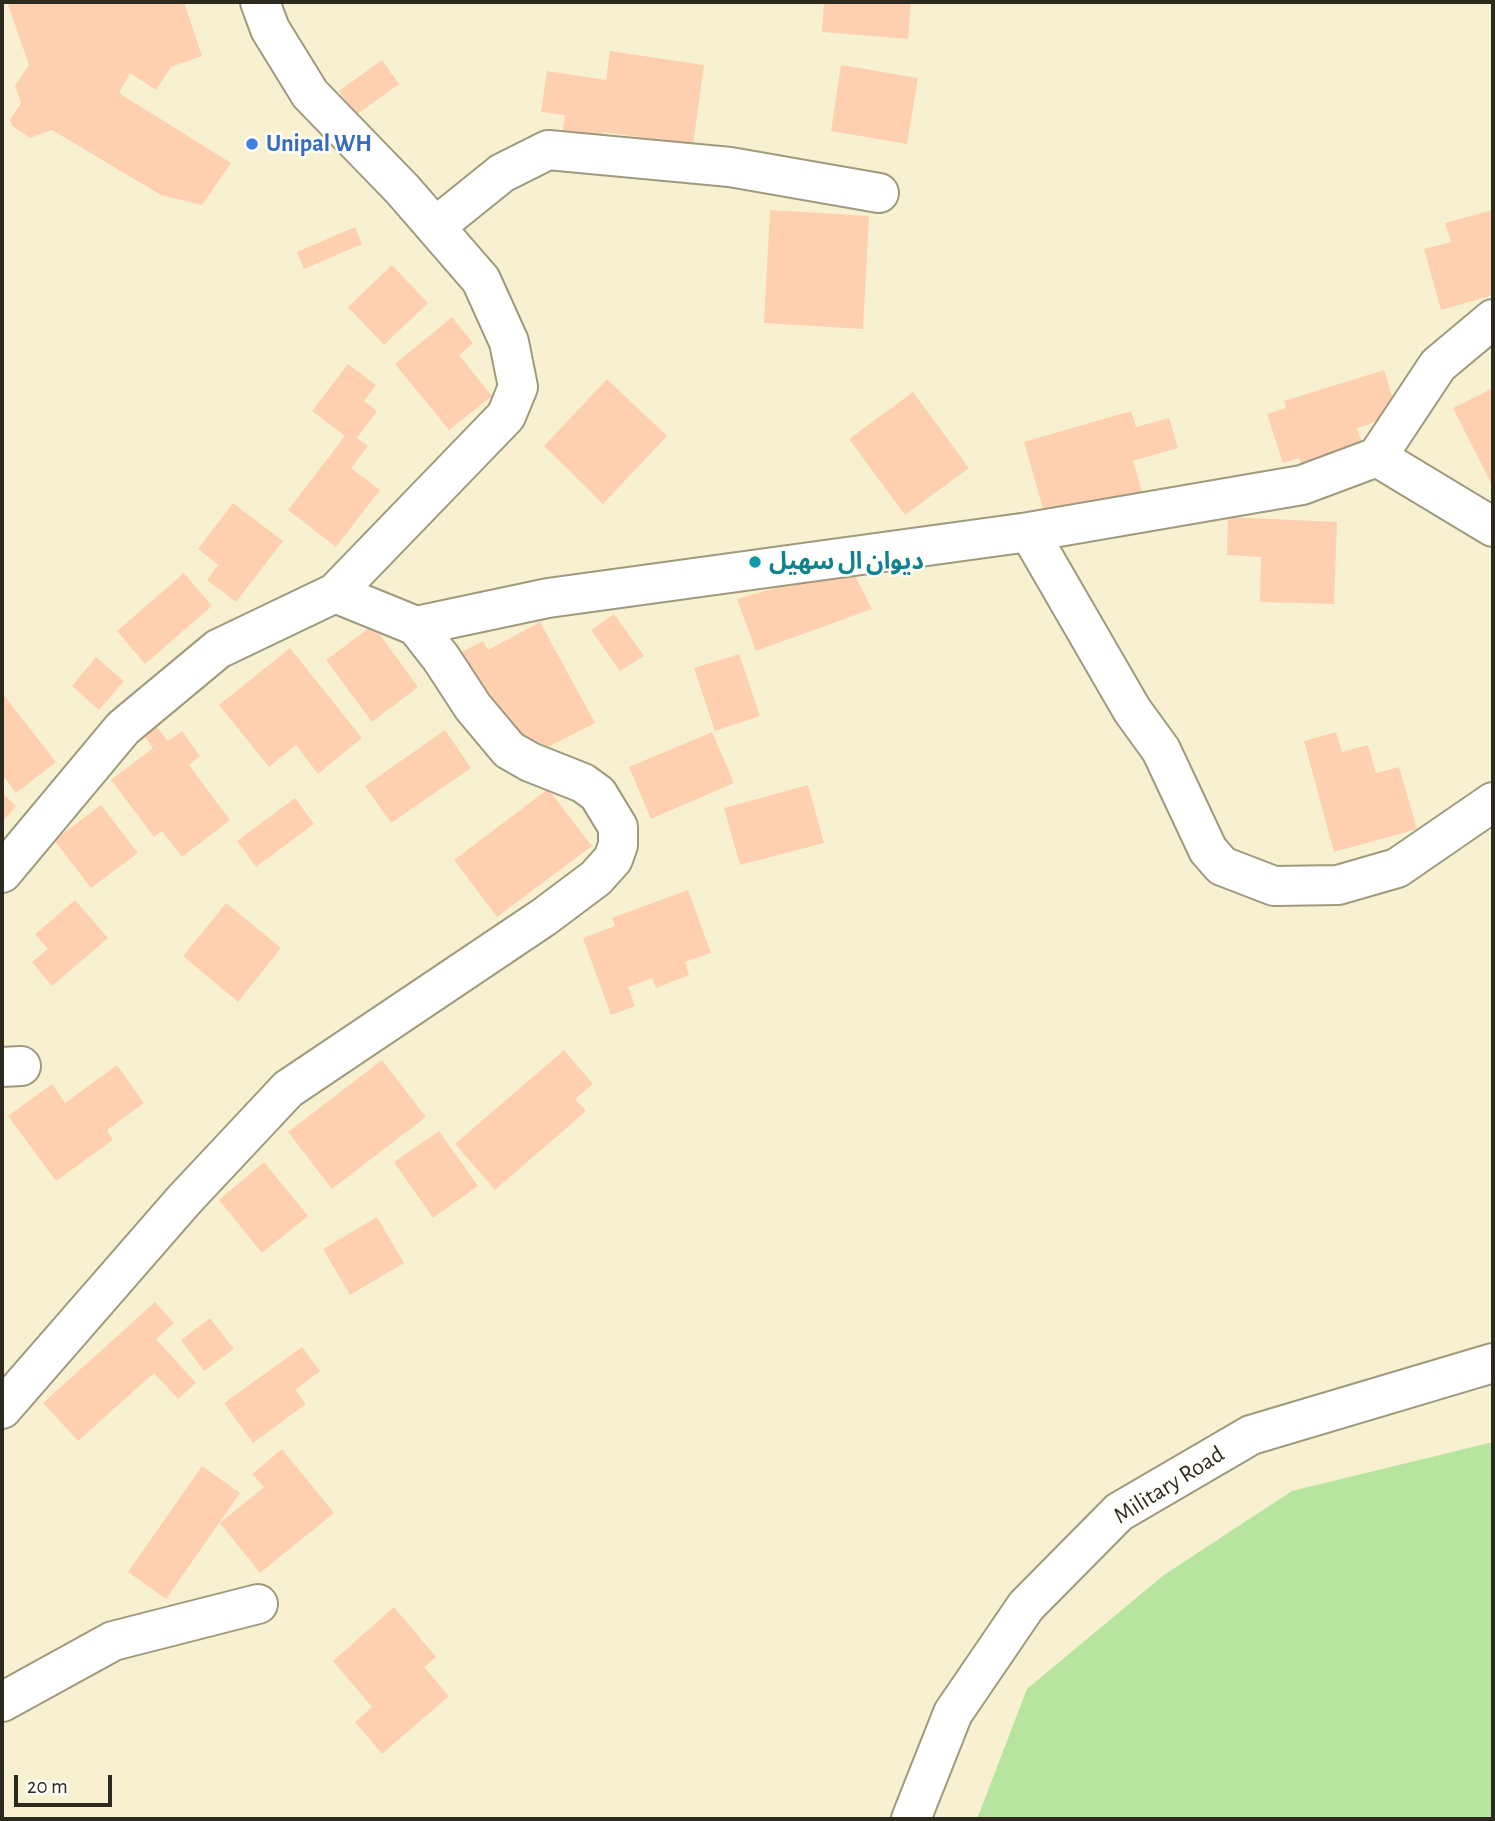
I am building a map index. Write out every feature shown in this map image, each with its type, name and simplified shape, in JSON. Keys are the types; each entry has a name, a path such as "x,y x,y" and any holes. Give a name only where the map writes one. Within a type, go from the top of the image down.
{"street":[{"path":"2,873 123,728 218,649 335,593 506,416 518,387 509,342 481,280 403,190 310,94 270,29 260,2"},
{"path":"435,227 502,173 548,150 730,167 879,193"},
{"path":"416,626 548,598 1029,533 1302,485 1377,457 1438,365 1493,319"},
{"path":"1377,457 1493,527"},
{"path":"1029,533 1132,710 1161,750 1208,850 1222,866 1275,886 1338,886 1397,868 1493,802"},
{"path":"2,1409 184,1200 288,1089 544,917 596,878 613,859 618,845 618,827 597,794 583,782 530,762 509,750 472,707 416,626 335,593"},
{"name":"Military Road","path":"911,1819 953,1713 1026,1606 1119,1512 1251,1435 1493,1363"},
{"path":"2,1702 113,1641 258,1604"}],"green space":[{"path":"1493,1442 1493,1819 977,1819 1027,1689 1164,1575 1292,1491"}],"building":[{"path":"7,2 194,2 185,5 202,56 171,67 156,90 130,73 119,93 231,163 202,205 161,195 52,130 30,138 12,126 10,120 21,103 15,86 29,65"},
{"path":"824,2 911,2 908,39 822,32"},
{"path":"610,51 704,65 693,145 603,132 602,143 562,137 565,115 541,112 547,71 606,80"},
{"path":"382,60 399,84 356,115 339,91"},
{"path":"841,65 918,78 907,144 831,131"},
{"path":"770,210 869,216 863,329 764,323"},
{"path":"1493,210 1493,295 1441,310 1424,249 1451,242 1445,223"},
{"path":"355,227 362,244 304,269 297,252"},
{"path":"392,265 428,303 384,345 348,307"},
{"path":"452,317 473,343 459,355 492,396 449,430 395,364"},
{"path":"348,364 376,385 364,401 377,411 357,438 368,446 351,468 380,490 336,547 288,510 345,436 312,411"},
{"path":"1384,370 1398,415 1357,428 1364,449 1305,476 1299,458 1283,463 1267,414 1286,408 1284,401"},
{"path":"607,379 667,436 603,504 544,446"},
{"path":"1493,388 1493,487 1453,408"},
{"path":"913,392 969,468 905,515 849,439"},
{"path":"1131,411 1136,427 1169,418 1178,448 1133,461 1142,492 1046,519 1024,442"},
{"path":"233,503 283,541 236,602 207,580 218,565 198,549"},
{"path":"1228,517 1337,522 1334,604 1260,602 1261,557 1227,555"},
{"path":"850,566 872,609 756,651 737,599"},
{"path":"184,573 212,606 145,664 117,631"},
{"path":"614,614 644,656 620,671 591,630"},
{"path":"540,622 595,723 536,753 501,734 456,655 483,641 488,650"},
{"path":"373,625 418,687 372,722 326,660"},
{"path":"290,648 362,738 318,774 296,745 269,767 219,705"},
{"path":"739,654 760,716 715,731 694,668"},
{"path":"96,657 124,681 99,710 72,686"},
{"path":"2,693 56,762 16,793 2,774"},
{"path":"150,718 168,741 182,731 200,756 189,765 230,820 182,857 162,831 154,837 111,780 153,748 138,727"},
{"path":"445,730 471,768 391,823 365,786"},
{"path":"712,732 734,783 651,819 629,767"},
{"path":"1336,732 1342,752 1368,745 1376,773 1399,767 1417,829 1334,852 1304,741"},
{"path":"808,785 824,843 740,865 724,808"},
{"path":"548,789 592,846 497,917 454,860"},
{"path":"2,793 16,806 2,822"},
{"path":"295,798 314,824 256,867 237,841"},
{"path":"101,805 138,853 91,888 54,840"},
{"path":"688,890 711,953 685,962 689,975 656,988 652,978 628,987 635,1006 611,1015 583,938 615,926 612,918"},
{"path":"75,900 108,938 52,986 32,962 48,949 35,934"},
{"path":"226,903 281,948 238,1002 183,956"},
{"path":"564,1050 593,1084 575,1099 586,1111 495,1190 455,1144"},
{"path":"382,1060 426,1117 332,1189 288,1132"},
{"path":"117,1065 144,1103 107,1130 113,1140 56,1181 8,1116 52,1084 65,1103"},
{"path":"439,1131 478,1186 433,1218 394,1162"},
{"path":"264,1162 308,1216 262,1253 219,1200"},
{"path":"377,1217 404,1263 350,1295 323,1249"},
{"path":"155,1302 174,1323 156,1339 196,1383 178,1399 154,1373 78,1441 43,1403"},
{"path":"210,1318 234,1349 204,1371 181,1340"},
{"path":"302,1347 320,1371 295,1390 306,1404 253,1443 224,1403"},
{"path":"282,1449 334,1513 260,1573 220,1523 264,1487 252,1474"},
{"path":"202,1466 240,1493 166,1599 128,1572"},
{"path":"394,1607 436,1657 424,1667 449,1696 382,1754 355,1722 372,1707 333,1661"}],"place":[{"name":"Unipal WH","path":"252,144"},
{"name":"ديوان ال سهيل","path":"755,562"}]}
